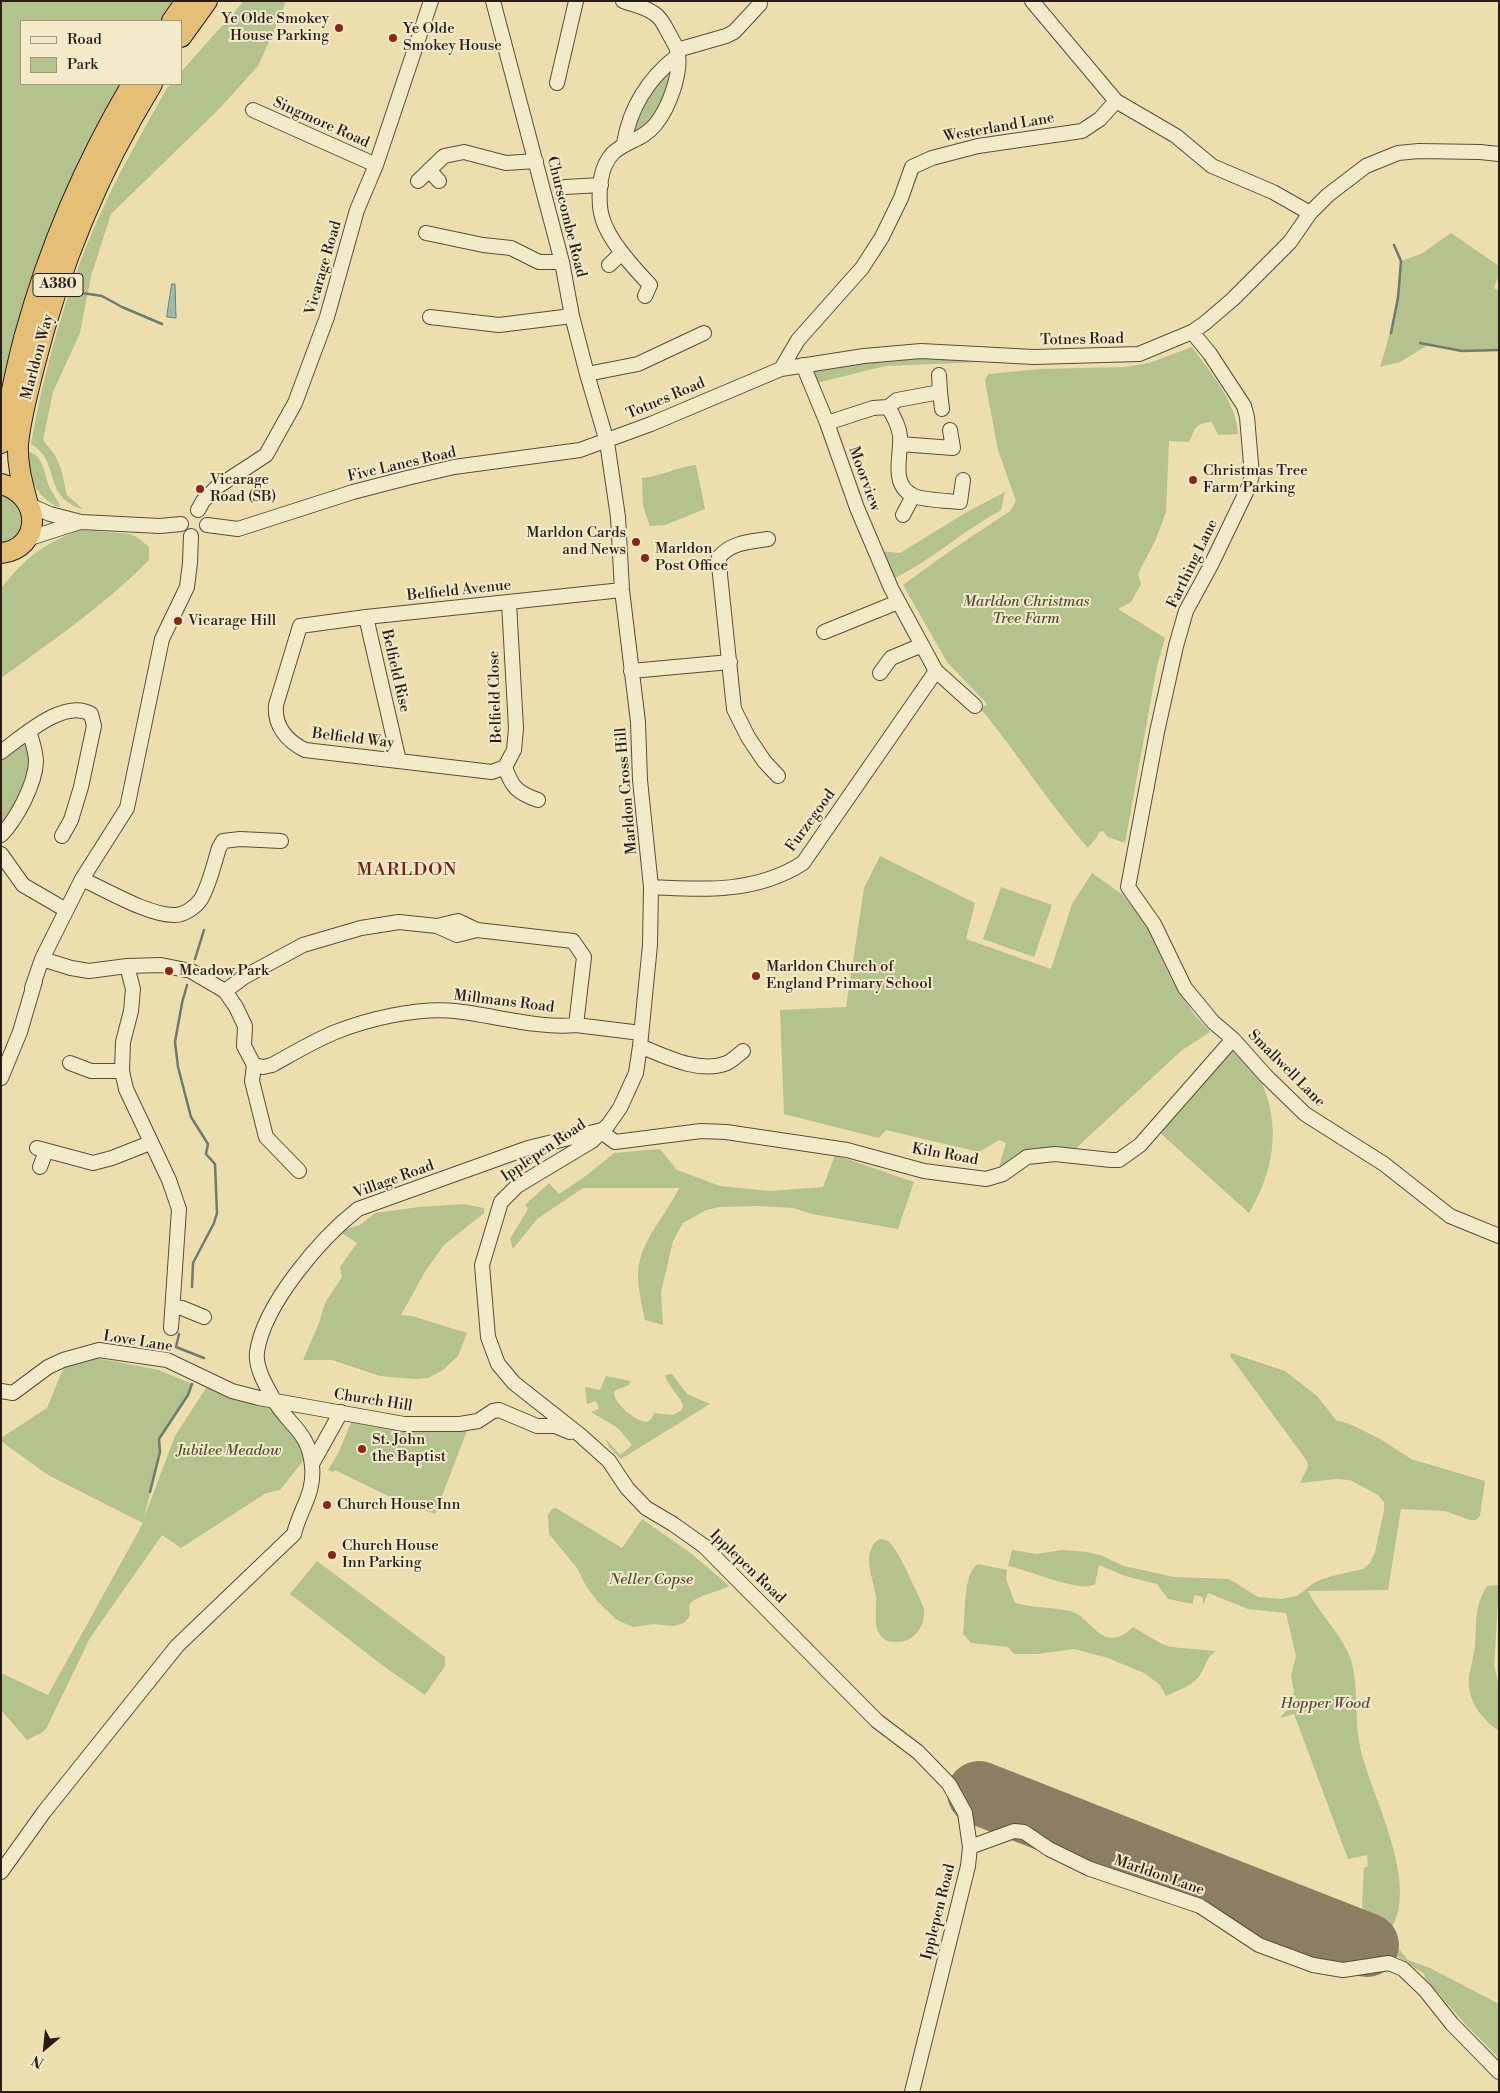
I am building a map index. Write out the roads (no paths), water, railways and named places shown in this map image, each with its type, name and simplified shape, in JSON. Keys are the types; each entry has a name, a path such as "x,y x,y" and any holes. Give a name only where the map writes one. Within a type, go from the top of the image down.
{"highway":[{"path":"173,20 186,1"},
{"path":"182,37 207,1"},
{"name":"Marldon Way","path":"1,443 25,334 48,263 90,164 131,85"},
{"name":"Marldon Way","path":"24,542 32,520 19,464 18,445 29,388 50,310 64,268 92,199 128,126 151,85"},
{"path":"1,484 17,490 28,503"},
{"path":"1,553 14,550 24,542"},
{"path":"1,566 24,542"}],"street":[{"name":"Vicarage Road","path":"198,510 203,501 216,487 266,455 295,403 327,317 358,210 376,165 431,1"},
{"name":"Churscombe Road","path":"493,1 562,262 572,316 607,442"},
{"path":"556,83 576,1"},
{"path":"623,1 648,8 657,15 665,25 677,53 676,77 672,98 661,117 655,126 645,134 624,143 613,153 604,169 600,185 602,217 622,254 650,285 645,296"},
{"path":"1032,1 1116,101 1176,136 1212,166 1273,192 1310,214"},
{"path":"624,143 627,129 644,90 660,69 677,53 734,32 760,4"},
{"name":"Westerland Lane","path":"780,369 798,340 862,268 882,238 901,198 912,168 932,158 978,146 1082,131 1100,119 1116,101"},
{"name":"Singmore Road","path":"253,110 376,165"},
{"name":"Totnes Road","path":"607,442 780,369 864,356 921,351 1000,357 1125,356 1139,354 1192,332 1205,323 1233,299 1290,242 1310,214 1328,195 1366,166 1398,153 1419,151 1499,154"},
{"path":"418,181 444,156 464,152 506,163 536,161"},
{"path":"429,170 439,181"},
{"path":"565,188 600,185"},
{"path":"426,233 483,245 511,248 539,262 562,262"},
{"path":"609,265 622,254"},
{"path":"430,317 500,324 572,316"},
{"name":"Farthing Lane","path":"1128,887 1157,732 1176,646 1186,612 1211,565 1249,486 1252,475 1244,406 1210,354 1192,332"},
{"path":"587,374 638,364 704,333"},
{"name":"Moorview","path":"803,366 827,423 856,508 898,602 936,671"},
{"path":"939,375 942,409"},
{"path":"827,423 873,408 888,407 897,400 940,392"},
{"path":"888,407 900,434 897,466 899,478 904,487 913,496 960,502 963,480"},
{"path":"900,444 953,448 950,430"},
{"name":"Five Lanes Road","path":"207,525 238,529 344,495 407,478 454,467 580,450 607,442"},
{"name":"Marldon Cross Hill","path":"603,1130 620,1108 636,1073 650,945 651,887 640,780 638,722 622,590 618,517 607,442"},
{"path":"903,515 913,496"},
{"path":"28,503 50,514 81,522 160,526 181,524"},
{"path":"198,510 205,515 207,525 203,533 198,536 191,536 184,532 181,524 186,513 198,510"},
{"path":"24,542 81,522"},
{"path":"32,988 42,959 82,879 127,808 162,639 187,587 191,536"},
{"path":"768,539 736,544 724,551 720,557 734,709 753,745 778,776"},
{"name":"Belfield Avenue","path":"300,626 366,617 622,590"},
{"path":"824,632 898,602"},
{"name":"Belfield Close","path":"505,767 514,750 516,728 509,603"},
{"name":"Belfield Rise","path":"366,617 399,762"},
{"name":"Belfield Way","path":"300,626 276,705 275,715 282,732 298,746 305,750 492,772 505,767"},
{"path":"880,673 891,658 922,645"},
{"path":"631,671 730,662"},
{"path":"936,671 975,706"},
{"name":"Furzegood","path":"651,887 725,889 779,876 803,863 936,671"},
{"path":"1,752 46,720 68,710 84,710 91,714 94,726 81,787 71,820 62,836"},
{"path":"1,835 24,802 36,763 35,751 29,731"},
{"path":"505,767 513,787 521,793 538,800"},
{"path":"82,879 136,905 164,914 177,915 193,908 200,901 223,841 240,839 281,841"},
{"path":"1,854 23,885 69,906"},
{"name":"Smallwell Lane","path":"1128,887 1154,924 1185,988 1213,1022 1233,1039 1266,1076 1305,1114 1384,1164 1450,1216 1499,1236"},
{"path":"225,992 244,977 273,960 303,945 333,935 399,922 437,926 458,921 478,930 573,941 584,957 576,1025"},
{"path":"42,959 89,972 127,966 160,965 191,970 225,992 236,1007 245,1026 244,1046 254,1065 252,1081 266,1137 299,1171"},
{"path":"1,1078 20,1032 42,959"},
{"path":"127,966 133,989 131,1011 123,1042 122,1071 126,1089 169,1180 179,1209 171,1328"},
{"name":"Millmans Road","path":"254,1065 272,1066 333,1033 381,1018 408,1013 453,1011 519,1021 567,1026 576,1025 641,1040 668,1058 698,1065 714,1066 729,1062 743,1051"},
{"name":"Kiln Road","path":"603,1130 615,1142 701,1132 726,1132 847,1150 924,1171 986,1179 1003,1174 1027,1157 1055,1154 1120,1160 1140,1145 1233,1039"},
{"path":"78,1062 91,1071 122,1071"},
{"name":"Village Road","path":"312,1464 308,1445 301,1432 274,1401 262,1377 257,1354 265,1324 309,1257 340,1223 358,1209 528,1148 603,1130"},
{"name":"Ipplepen Road","path":"603,1130 592,1141 517,1186 501,1202 482,1265 488,1337 498,1364 514,1384 580,1435 609,1461 627,1488 646,1508 704,1546 878,1721 918,1752 949,1784 965,1813 970,1847 968,1866 912,2092"},
{"path":"40,1168 42,1149 93,1163 112,1158 150,1143"},
{"path":"173,1307 182,1308 204,1317"},
{"name":"Love Lane","path":"1,1391 13,1393 56,1364 87,1352 99,1350 167,1360 232,1391 274,1401"},
{"name":"Church Hill","path":"274,1401 404,1424 446,1425 478,1421 493,1411 499,1410 537,1426 555,1426 580,1435"},
{"path":"1,1872 50,1804 177,1646 294,1534 300,1512 313,1486 312,1464 341,1412"},
{"name":"Marldon Lane","path":"970,1847 1014,1831 1024,1832 1049,1849 1090,1870 1200,1906 1259,1946 1313,1965 1343,1970 1389,1963 1403,1970 1425,1990 1452,2024 1499,2072"}],"water":[{"path":"172,284 175,284 176,318 167,317"}],"waterway":[{"path":"1391,333 1398,298 1401,261 1394,245"},
{"path":"82,293 102,296 122,307 162,324"},
{"path":"1420,343 1462,351 1499,350"},
{"path":"195,959 204,930"},
{"path":"187,985 175,1042 178,1067 191,1117 208,1144 206,1154 215,1164 217,1213 214,1223 193,1263 192,1287"},
{"path":"179,1334 176,1347 204,1358"},
{"path":"150,1492 160,1452 159,1439 188,1395 192,1384"}],"place":[{"name":"Ye Olde Smokey House Parking","path":"339,28"},
{"name":"Ye Olde Smokey House","path":"393,38"},
{"name":"Christmas Tree Farm Parking","path":"1193,480"},
{"name":"Vicarage Road (SB)","path":"200,489"},
{"name":"Marldon Cards and News","path":"636,542"},
{"name":"Marldon Post Office","path":"645,558"},
{"name":"Vicarage Hill","path":"178,621"},
{"name":"Meadow Park","path":"169,971"},
{"name":"Marldon Church of England Primary School","path":"756,976"},
{"name":"St. John the Baptist","path":"362,1449"},
{"name":"Church House Inn","path":"327,1505"},
{"name":"Church House Inn Parking","path":"332,1555"}],"district":[{"name":"MARLDON","path":"407,871"}],"park label":[{"name":"Marldon Christmas Tree Farm","path":"1026,610"},
{"name":"Jubilee Meadow","path":"229,1451"},
{"name":"Neller Copse","path":"651,1580"},
{"name":"Hopper Wood","path":"1325,1704"}]}
